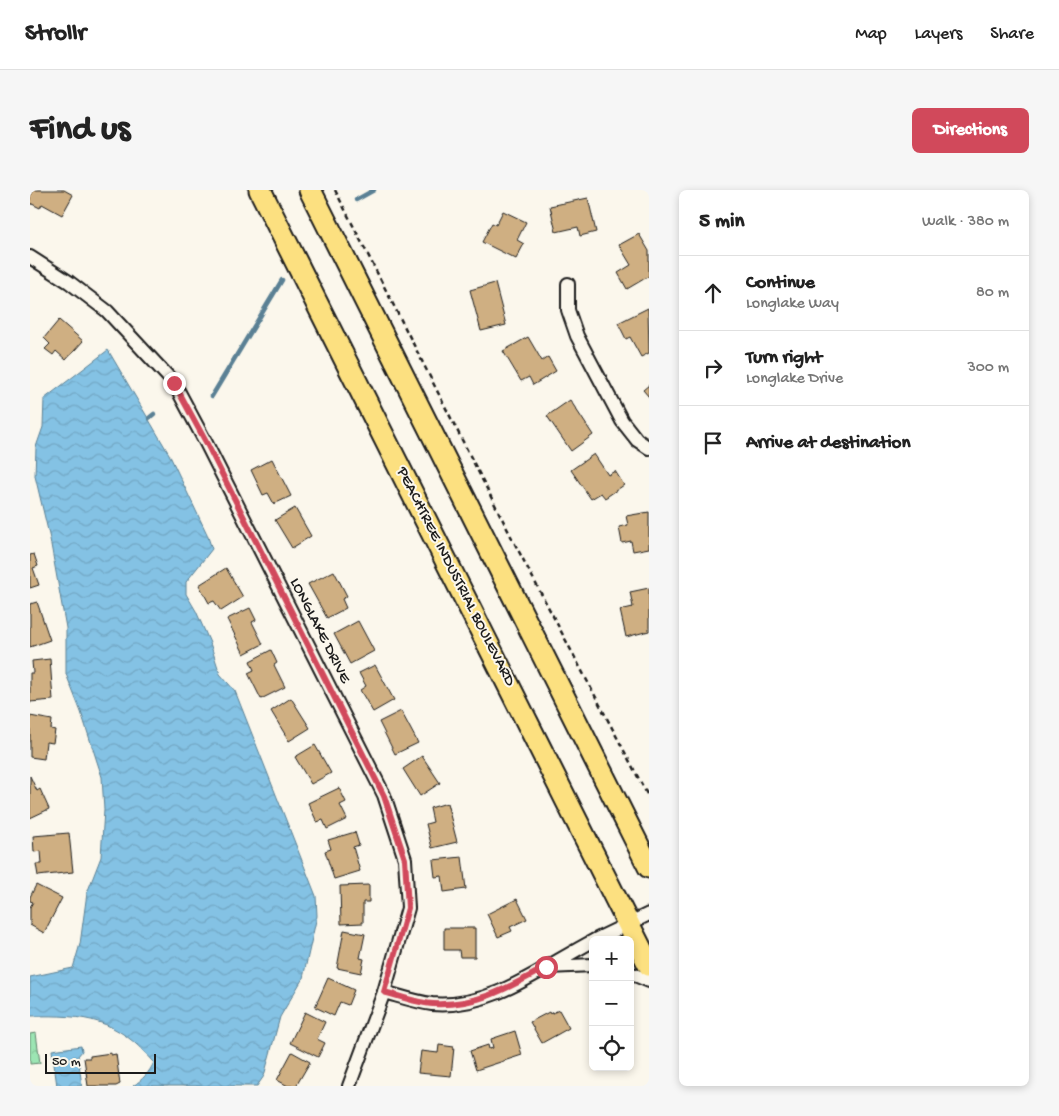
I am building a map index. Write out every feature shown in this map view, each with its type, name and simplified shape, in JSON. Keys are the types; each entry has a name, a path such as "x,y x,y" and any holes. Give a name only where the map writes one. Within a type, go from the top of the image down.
{"highway":[{"name":"PEACHTREE INDUSTRIAL BOULEVARD","path":"260,190 649,965"},
{"path":"310,190 649,867"}],"street":[{"name":"LONGLAKE DRIVE","path":"30,256 69,282 107,311 174,383 206,442 384,796 405,859 408,908 384,992 349,1086"},
{"path":"568,284 568,310 577,336 622,421 637,440 649,448"},
{"path":"602,936 649,914"},
{"path":"384,992 431,1004 461,1003 502,992 589,943"},
{"path":"546,967 589,965"},
{"path":"634,975 649,981"}],"path":[{"path":"335,190 516,546 649,798"}],"green space":[{"path":"36,1033 40,1063 30,1064 30,1034"}],"water":[{"path":"108,350 169,454 207,534 212,549 186,582 186,594 196,611 210,643 220,674 235,691 316,896 317,916 303,978 280,1017 264,1076 257,1086 133,1086 145,1076 154,1062 126,1036 99,1022 68,1017 30,1016 30,977 73,968 80,944 87,893 101,857 104,810 102,777 81,712 66,674 66,628 50,539 35,476 36,447 43,427 44,399"},
{"path":"81,1046 82,1051 78,1056 82,1086 57,1086 52,1050"}],"building":[{"path":"34,190 64,190 73,195 62,215 42,204 40,208 30,203 30,196"},
{"path":"588,198 596,232 580,236 578,227 556,232 550,206"},
{"path":"503,211 526,222 517,240 524,244 516,259 482,242 492,223 496,225"},
{"path":"639,234 649,251 649,276 627,289 618,273 631,265 619,245"},
{"path":"495,283 506,325 481,331 470,290"},
{"path":"648,308 649,353 641,357 630,337 626,339 618,323"},
{"path":"59,320 83,341 66,360 56,351 53,355 45,349 50,344 44,338"},
{"path":"528,337 542,361 548,357 556,371 533,385 529,377 521,381 503,351"},
{"path":"649,385 649,397 643,390"},
{"path":"570,400 593,435 571,451 547,416"},
{"path":"594,454 608,475 615,471 624,485 605,498 601,493 591,499 571,470"},
{"path":"272,459 291,496 274,504 268,493 263,495 251,470"},
{"path":"295,508 311,536 292,548 275,520"},
{"path":"649,512 649,548 633,551 631,541 622,543 619,527 628,525 626,516"},
{"path":"34,554 38,566 33,568 39,585 30,588 30,555"},
{"path":"226,568 243,597 221,611 214,601 209,603 199,585"},
{"path":"334,571 347,596 342,599 346,608 327,618 308,584"},
{"path":"649,588 649,631 626,637 620,610 633,607 630,592"},
{"path":"37,602 50,640 30,647 30,604"},
{"path":"250,608 256,620 252,622 263,644 244,654 227,619"},
{"path":"358,621 374,651 350,664 334,634"},
{"path":"271,650 277,663 274,665 285,687 261,699 248,673 254,670 250,661"},
{"path":"50,659 53,700 30,702 30,673 33,673 32,661"},
{"path":"375,665 394,700 373,712 360,690 366,686 359,673"},
{"path":"291,698 310,728 289,741 271,711"},
{"path":"401,711 418,743 395,754 379,722"},
{"path":"30,716 52,720 51,729 55,730 53,743 46,742 44,759 30,757"},
{"path":"315,745 331,773 311,784 295,757"},
{"path":"422,756 440,783 420,796 403,769"},
{"path":"30,776 37,791 40,789 49,809 30,818"},
{"path":"339,788 346,802 340,805 347,819 327,829 323,820 317,822 308,803"},
{"path":"447,803 457,842 432,848 426,824 433,822 430,808"},
{"path":"355,832 359,845 353,847 360,871 334,879 325,851 331,849 328,840"},
{"path":"69,833 73,872 38,876 36,864 42,864 41,851 34,852 33,836"},
{"path":"462,857 466,889 444,892 442,876 435,877 433,860"},
{"path":"36,885 62,898 44,933 30,925 30,907 33,902 30,901 30,897"},
{"path":"369,885 369,902 363,902 363,923 341,924 340,886"},
{"path":"517,899 527,919 510,927 512,931 498,937 487,914"},
{"path":"444,928 475,928 475,957 460,957 459,950 444,950"},
{"path":"344,930 365,934 360,958 364,959 361,973 337,968"},
{"path":"328,978 354,990 348,1005 340,1002 334,1016 315,1007"},
{"path":"559,1010 569,1028 542,1043 530,1022 549,1012 550,1014"},
{"path":"305,1012 325,1022 317,1039 325,1043 318,1057 290,1043"},
{"path":"515,1031 522,1055 476,1070 470,1051 488,1045 489,1049 493,1048 491,1039"},
{"path":"439,1045 454,1047 451,1076 418,1073 421,1051 438,1053"},
{"path":"292,1052 310,1062 296,1086 288,1086 277,1080"},
{"path":"111,1053 111,1055 116,1054 120,1084 116,1086 88,1086 84,1058"}],"waterway":[{"path":"356,200 374,190"},
{"path":"212,396 282,280"},
{"path":"149,418 154,414"}],"route":[{"path":"174,383 206,442 384,796 405,859 408,908 384,992 431,1004 461,1003 502,992 546,967"}]}
